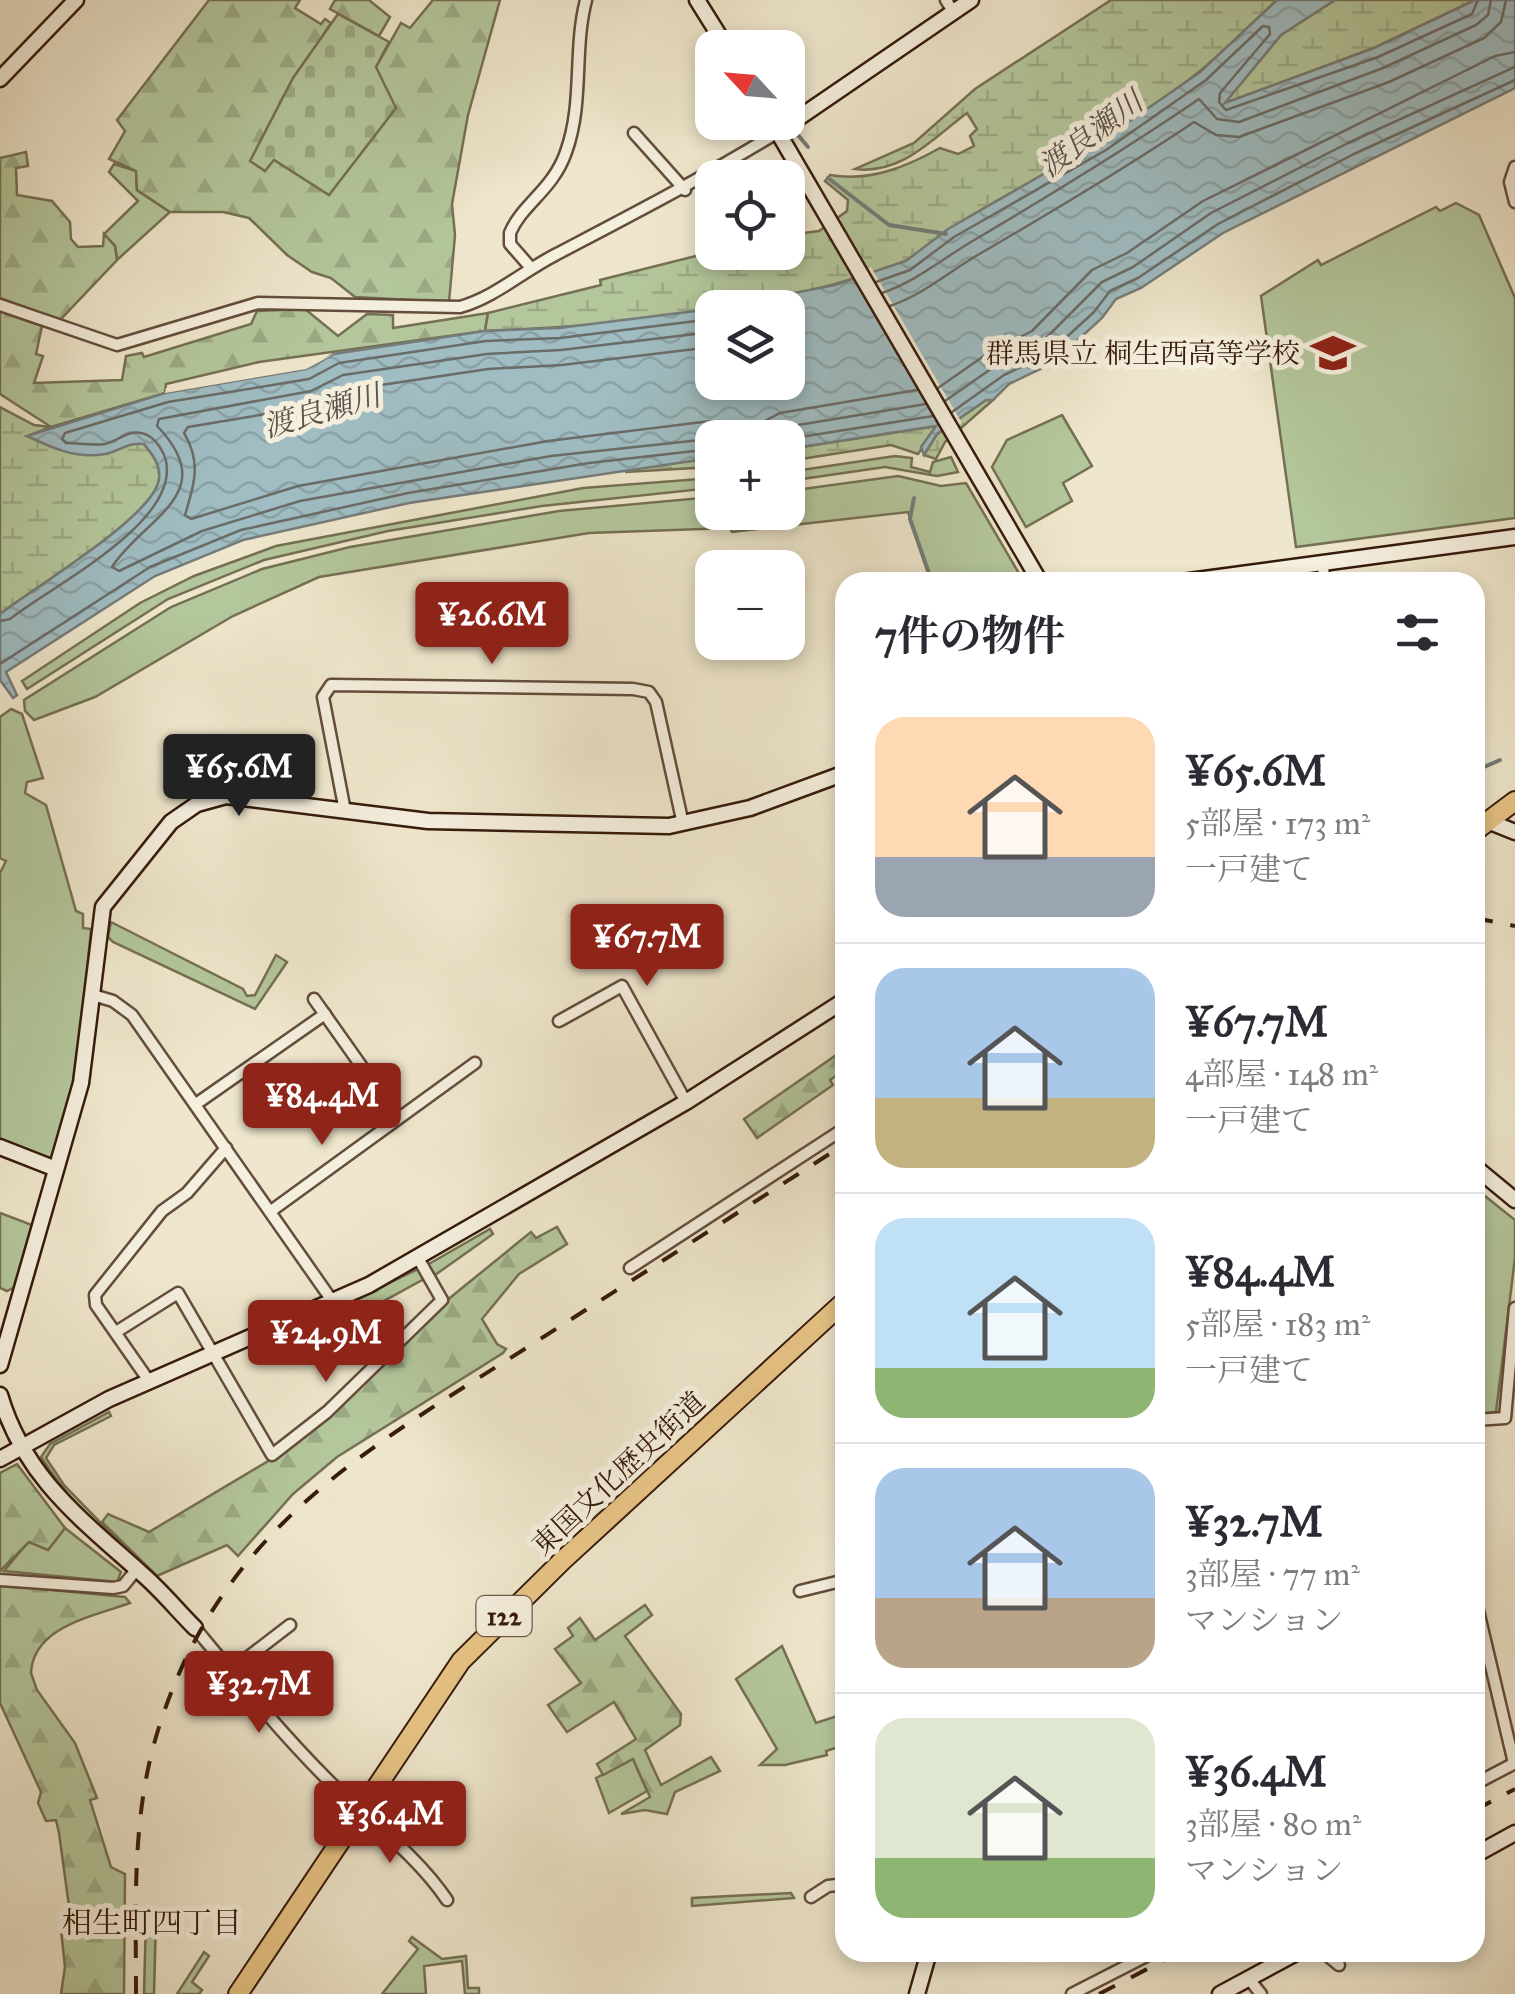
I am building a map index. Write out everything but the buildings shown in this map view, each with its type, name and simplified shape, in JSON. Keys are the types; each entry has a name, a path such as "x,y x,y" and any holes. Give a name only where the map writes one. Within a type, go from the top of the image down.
{"highway":[{"path":"1485,819 1515,800"},
{"name":"東国文化歴史街道","path":"238,1994 449,1678 489,1630 835,1310"}],"street":[{"path":"0,80 76,0"},
{"path":"531,268 510,244 510,233 552,184 570,142 579,100 578,52 586,0"},
{"path":"697,0 716,30"},
{"path":"805,106 949,5 971,0"},
{"path":"634,133 684,190"},
{"path":"0,304 94,340 122,344 258,303 460,306 483,299 531,268 684,190 756,140"},
{"path":"783,140 1034,572"},
{"path":"1515,166 1510,182 1515,202"},
{"path":"1256,572 1515,536"},
{"path":"1323,563 1323,572"},
{"path":"345,811 323,697 331,685 633,689 650,692 656,702 683,824"},
{"path":"0,1366 81,1083 102,906 178,816 197,804 226,796 428,821 683,824 798,792 835,777"},
{"path":"1485,824 1515,832"},
{"path":"559,1022 622,986 686,1102"},
{"path":"94,994 113,1001 132,1016 334,1302"},
{"path":"314,999 398,1118"},
{"path":"0,1459 149,1381 334,1302 418,1258 686,1102 835,1006"},
{"path":"196,1104 325,1014"},
{"path":"271,1211 475,1063"},
{"path":"630,1268 835,1135"},
{"path":"0,1147 56,1169"},
{"path":"149,1381 96,1306 95,1296 162,1211 187,1193 226,1148"},
{"path":"1485,1175 1515,1200"},
{"path":"116,1332 178,1294 272,1455 327,1412 442,1300 418,1258"},
{"path":"0,1296 18,1301"},
{"path":"1485,1419 1505,1418 1515,1308"},
{"path":"0,1394 24,1446 63,1505 137,1569 195,1628 360,1811 429,1873 447,1900"},
{"path":"0,1580 114,1588 123,1586 137,1569"},
{"path":"800,1591 835,1582"},
{"path":"230,1671 290,1624"},
{"path":"1485,1639 1515,1763 1485,1779"},
{"path":"1485,1850 1515,1833"},
{"path":"811,1897 835,1885"},
{"path":"917,1994 926,1962"},
{"path":"1072,1994 1134,1962"},
{"path":"1220,1994 1279,1962"},
{"path":"1248,1979 1261,1994"}],"green space":[{"path":"209,0 300,0 295,8 321,24 325,19 331,23 280,102 273,160 376,67 401,23 410,28 433,0 500,0 468,115 452,204 455,235 449,302 355,297 331,278 312,272 287,255 249,218 223,212 170,212 137,190 136,171 109,159 125,131 117,120"},
{"path":"335,0 369,0 390,17 379,36 330,9"},
{"path":"1111,0 1277,0 1172,93 900,263 805,291 695,290 695,313 485,331 488,313 695,256 695,270 805,270 805,233 819,231 847,211 848,200 825,181 830,175 873,175 901,167 940,148 958,154 974,146 970,136 977,129 967,113 902,161 855,169 914,143 975,89"},
{"path":"1335,0 1475,0 1374,48 1223,104 1281,35"},
{"path":"338,14 389,42 376,67 396,108 329,195 274,160 265,171 250,161 293,78"},
{"path":"26,152 28,166 16,168 17,195 52,201 70,222 71,239 78,247 103,246 104,234 115,246 117,260 60,320 0,298 0,158"},
{"path":"114,164 136,171 137,190 170,212 117,260 115,246 104,234 138,201 109,172"},
{"path":"1456,203 1479,215 1515,298 1515,518 1296,547 1261,296 1318,260 1321,265 1436,207 1440,211"},
{"path":"305,309 338,336 367,314 393,315 393,328 488,313 485,331 259,362 166,384 165,393 51,427 0,394 0,311 42,326 36,354 43,356 34,383 122,380 126,356 142,353 144,357 251,324 257,311"},
{"path":"986,400 993,400 945,442 936,459 924,455 937,434"},
{"path":"0,407 34,425 51,427 28,436 107,454 130,442 144,444 155,460 159,479 137,512 115,531 0,614"},
{"path":"1062,415 1092,466 1063,483 1072,501 1026,527 992,467 1007,440"},
{"path":"937,426 918,454 891,445 805,458 805,446"},
{"path":"895,456 912,458 911,467 930,472 933,462 951,457 958,472 937,476 885,467 805,479 805,469"},
{"path":"695,460 695,468 625,472"},
{"path":"898,476 941,486 966,483 1018,572 928,572 908,512 805,524 805,489"},
{"path":"695,479 695,490 542,506 388,531 264,560 168,599 27,689 22,681 140,603 194,576 276,546 583,488"},
{"path":"695,499 695,529 589,533 319,577 233,616 95,697 34,720 25,711 24,700 171,607 262,569 350,547 559,511"},
{"path":"11,709 22,714 43,778 27,782 25,793 46,805 76,911 83,914 83,928 91,929 79,1059 53,1156 46,1159 0,1140 0,873 6,861 0,858 0,717"},
{"path":"111,922 243,989 247,996 255,995 276,955 287,962 255,1009 113,942 108,937"},
{"path":"835,1056 835,1076 830,1080 833,1085 757,1138 744,1119"},
{"path":"1485,1196 1515,1220 1515,1258 1496,1412 1485,1414"},
{"path":"0,1213 32,1225 15,1287 7,1291 0,1288"},
{"path":"557,1227 567,1244 519,1274 482,1319 497,1344 506,1349 503,1353 337,1457 293,1494 238,1556 227,1545 157,1576 102,1522 108,1514 149,1532 295,1445 451,1297 531,1232 536,1238"},
{"path":"490,1229 493,1234 435,1275 427,1265"},
{"path":"418,1269 424,1279 351,1319 347,1326 318,1329 313,1319"},
{"path":"109,1412 111,1416 54,1445 46,1458 64,1485 130,1553 81,1509 41,1457 50,1444"},
{"path":"17,1464 65,1528 48,1550 29,1542 0,1571 0,1473"},
{"path":"65,1528 121,1572 117,1582 4,1571 29,1541 48,1550"},
{"path":"0,1585 125,1597 130,1603 84,1618 54,1634 34,1657 31,1673 37,1690 75,1743 97,1798 90,1800 111,1867 125,1874 124,1994 61,1994 65,1967 61,1930 72,1928 59,1833 56,1820 46,1821 38,1803 41,1792 0,1703"},
{"path":"645,1605 652,1615 625,1636 681,1714 680,1725 645,1750 661,1785 711,1757 720,1771 675,1792 667,1814 645,1810 621,1814 650,1797 633,1759 603,1775 597,1764 636,1739 614,1702 567,1732 548,1705 581,1683 555,1649 573,1636 568,1628 580,1618 595,1640"},
{"path":"782,1646 816,1723 835,1717 835,1748 826,1751 827,1755 785,1765 760,1765 777,1749 736,1679"},
{"path":"633,1759 647,1791 609,1813 596,1778"},
{"path":"791,1893 794,1898 692,1906 692,1898"},
{"path":"146,1917 156,1918 154,1994 144,1994"},
{"path":"412,1937 442,1959 466,1956 468,1988 479,1988 479,1994 465,1994 462,1961 424,1966 426,1994 382,1994 418,1949 409,1941"},
{"path":"204,1952 209,1956 192,1982 202,1990 199,1994 177,1994"}],"water":[{"name":"渡良瀬川","path":"1277,0 1335,0 1281,35 1225,103 1374,48 1475,0 1515,0 1515,88 1223,233 1141,288 1116,299 1102,318 1053,363 1009,384 993,400 986,400 937,434 924,455 921,447 936,426 805,446 805,420 695,420 695,461 409,503 243,540 155,576 6,672 17,695 13,698 0,680 0,614 115,531 137,512 159,479 157,464 144,444 84,455 27,436 165,393 306,369 334,354 485,331 559,328 695,311 695,400 805,400 805,291 906,261 948,229 1101,141 1200,72"}],"pier":[{"path":"871,267 962,423 944,434 852,274"},
{"path":"334,354 306,369 165,393 166,388 305,365"}],"waterway":[{"path":"802,140 808,147"},
{"path":"828,178 889,225 946,234"},
{"path":"914,498 910,519 929,572"},
{"path":"1485,767 1500,760"}],"railway":[{"path":"1485,920 1515,926"},
{"path":"136,1994 140,1824 160,1724 188,1653 224,1593 266,1540 314,1494 367,1452 835,1150"},
{"path":"1485,1805 1515,1789"},
{"path":"1099,1994 1161,1962"}],"place":[{"name":"群馬県立 桐生西高等学校","path":"1333,353"}],"district":[{"name":"相生町四丁目","path":"152,1923"}]}
